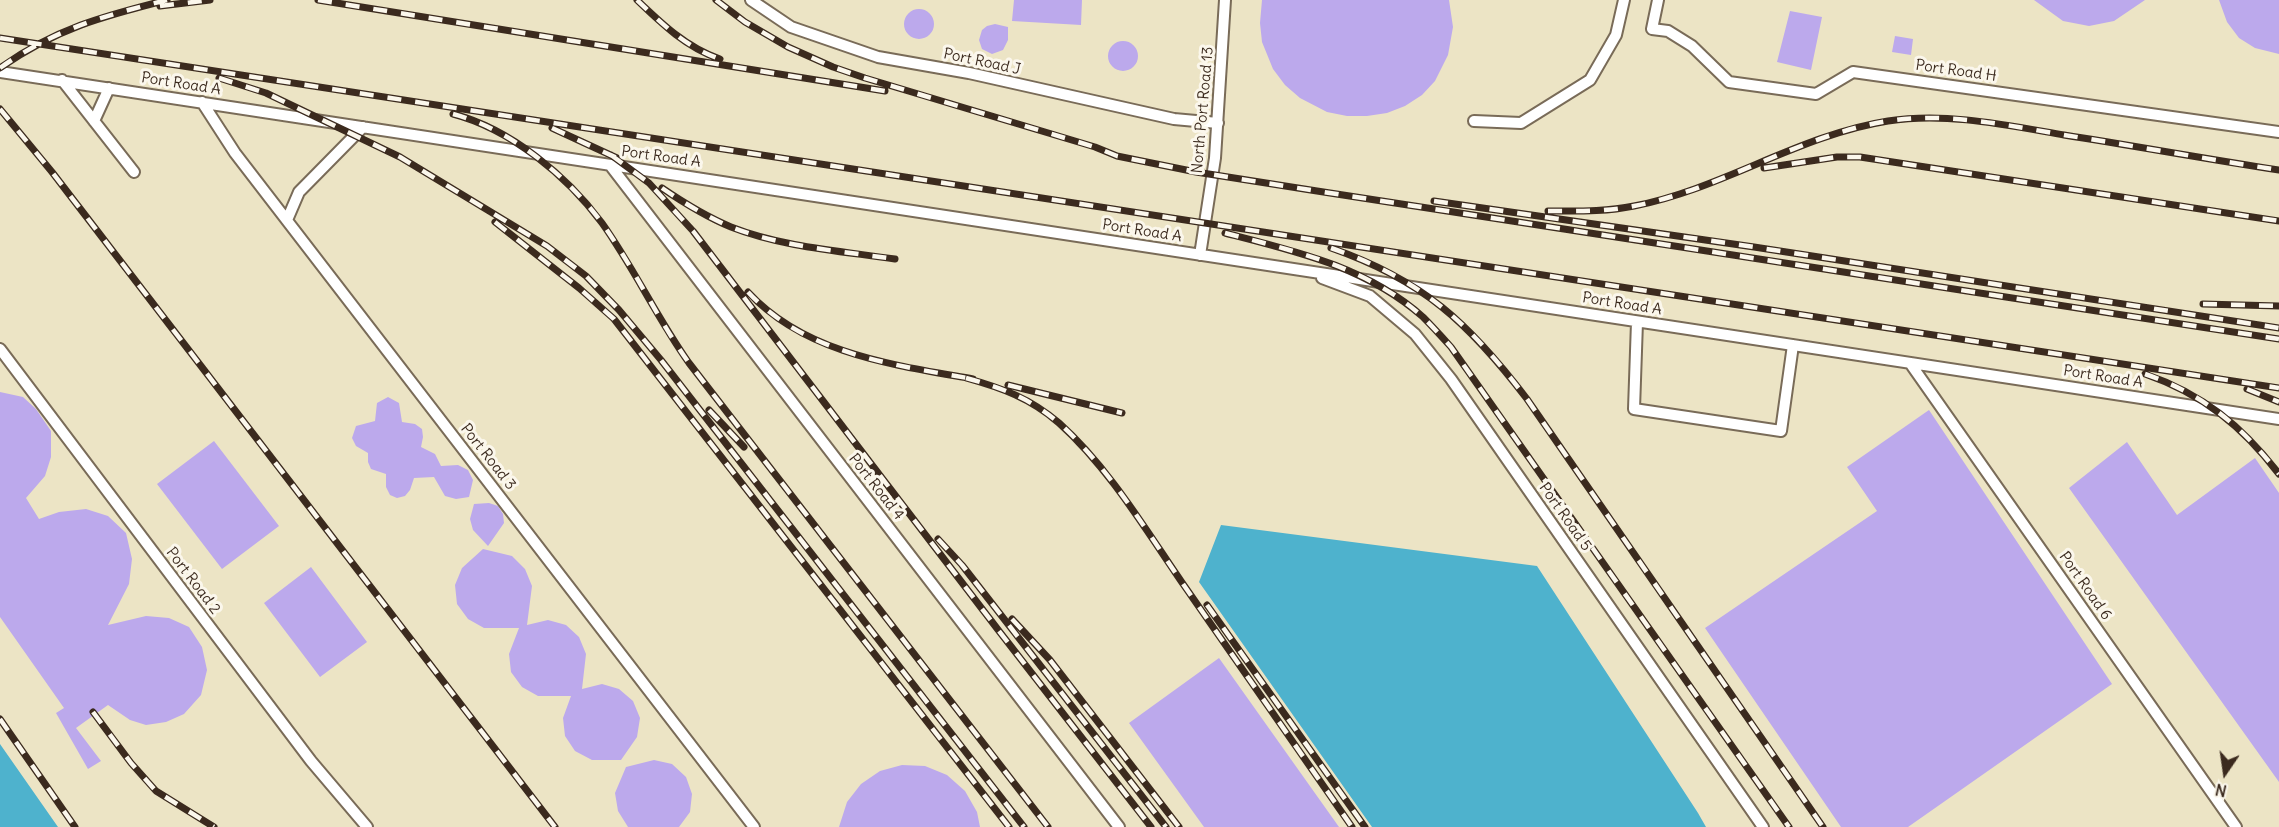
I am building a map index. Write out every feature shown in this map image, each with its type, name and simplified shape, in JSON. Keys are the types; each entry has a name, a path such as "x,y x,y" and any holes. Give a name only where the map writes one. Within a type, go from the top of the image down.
{"lane":[{"name":"Port Road J","path":"751,0 791,27 878,57 969,74 1174,119 1218,123"},
{"name":"North Port Road 13","path":"1200,255 1215,158 1226,0"},
{"path":"1474,121 1521,123 1590,80 1616,35 1624,0"},
{"name":"Port Road H","path":"1658,0 1652,29 1668,31 1692,45 1729,82 1816,94 1853,72 2279,132"},
{"name":"Port Road A","path":"0,72 2279,419"},
{"path":"62,80 134,172"},
{"path":"94,121 109,88"},
{"name":"Port Road 3","path":"202,102 236,153 286,220 754,827"},
{"path":"286,220 299,192 363,126"},
{"name":"Port Road 4","path":"610,165 1119,827"},
{"name":"Port Road 5","path":"1302,270 1370,296 1415,334 1451,379 1763,827"},
{"path":"1637,322 1634,409 1781,431 1793,345"},
{"name":"Port Road 2","path":"0,349 311,762 367,827"},
{"name":"Port Road 6","path":"1910,363 2236,827"}],"water":[{"path":"1221,525 1537,566 1706,827 1372,827 1199,582"},
{"path":"0,744 58,827 0,827"}],"building":[{"path":"1014,0 1082,0 1081,25 1012,21"},
{"path":"1262,0 1449,0 1453,27 1448,55 1435,81 1422,95 1405,106 1387,113 1367,116 1347,116 1327,112 1300,98 1285,85 1273,69 1262,42 1260,23"},
{"path":"2034,0 2145,0 2114,21 2089,26 2063,21"},
{"path":"2219,0 2279,0 2279,54 2255,48 2239,38 2227,22"},
{"path":"919,9 930,13 934,24 930,35 919,39 908,35 904,24 908,13"},
{"path":"1790,11 1822,17 1811,70 1777,62"},
{"path":"995,24 1008,27 1008,40 1003,50 992,54 982,49 979,40 982,30"},
{"path":"1895,36 1913,39 1911,55 1892,52"},
{"path":"1123,41 1134,45 1138,56 1134,67 1123,71 1112,67 1108,56 1112,45"},
{"path":"0,392 23,397 36,409 51,431 51,457 45,476 26,498 39,519 59,512 86,509 108,516 126,533 132,559 129,584 108,625 146,616 169,618 189,627 202,647 207,670 201,695 184,714 166,722 146,725 130,720 108,705 76,728 101,761 88,769 56,713 64,708 0,617"},
{"path":"388,397 399,403 402,422 415,424 422,429 421,447 435,454 441,466 458,465 468,470 473,480 469,497 456,499 445,496 434,477 414,478 405,496 397,498 390,495 386,487 386,474 371,469 368,453 356,446 352,438 356,426 375,421 377,403"},
{"path":"1929,410 2112,684 1908,827 1841,827 1705,628 1877,511 1847,467"},
{"path":"214,441 279,526 222,569 157,484"},
{"path":"2127,442 2177,515 2255,458 2279,493 2279,782 2069,488"},
{"path":"489,503 498,506 503,514 504,523 488,546 473,530 470,519 474,504"},
{"path":"483,549 512,556 525,569 532,586 527,625 548,620 566,625 579,637 586,654 582,689 602,684 619,689 633,701 640,718 637,737 621,760 592,760 575,751 565,736 563,718 571,696 538,696 522,687 511,672 509,654 519,628 484,628 468,619 457,604 455,585 462,568"},
{"path":"311,567 367,642 320,677 264,603"},
{"path":"1219,658 1339,827 1204,827 1129,723"},
{"path":"654,760 672,764 686,777 692,794 690,812 679,827 628,827 618,811 615,793 626,767"},
{"path":"902,765 925,766 947,775 965,791 977,812 980,827 839,827 847,802 861,784 880,771"}],"railway":[{"path":"0,68 40,43 80,25 167,0"},
{"path":"160,6 210,0"},
{"path":"318,0 885,91"},
{"path":"637,0 686,42 720,59"},
{"path":"716,0 745,22 788,47 833,67 1095,147 1117,156 1196,172 2279,339"},
{"path":"0,38 2279,388"},
{"path":"219,78 266,93 400,157 547,246 586,276 619,310 661,360 1024,827"},
{"path":"0,109 52,172 555,827"},
{"path":"453,114 496,131 536,156 588,205 614,240 689,363 1048,827"},
{"path":"1548,211 1612,209 1667,198 1823,138 1855,128 1910,119 1954,119 1998,124 2279,170"},
{"path":"552,128 617,158"},
{"path":"611,155 649,183 693,231 1151,827"},
{"path":"1764,168 1837,157 1860,157 2279,221"},
{"path":"662,188 713,219 750,234 812,248 895,259"},
{"path":"1434,201 1754,247 2279,328"},
{"path":"495,222 579,288 614,319 1009,827"},
{"path":"1225,233 1304,254 1354,273 1401,300 1430,324 1451,347 1789,827"},
{"path":"1331,248 1392,274 1442,307 1464,326 1506,372 1823,827"},
{"path":"748,292 771,313 796,330 823,343 882,362 973,379"},
{"path":"2203,304 2279,306"},
{"path":"2145,374 2185,391 2220,413 2251,441 2279,474"},
{"path":"966,378 1004,390 1026,400 1059,423 1094,459 1139,519 1352,827"},
{"path":"1008,385 1122,413"},
{"path":"2247,389 2279,402"},
{"path":"709,410 744,447"},
{"path":"938,539 962,565 1166,827"},
{"path":"1207,605 1365,827"},
{"path":"1012,619 1050,660 1179,827"},
{"path":"93,712 131,763 156,791 214,827"},
{"path":"0,719 75,827"}]}
